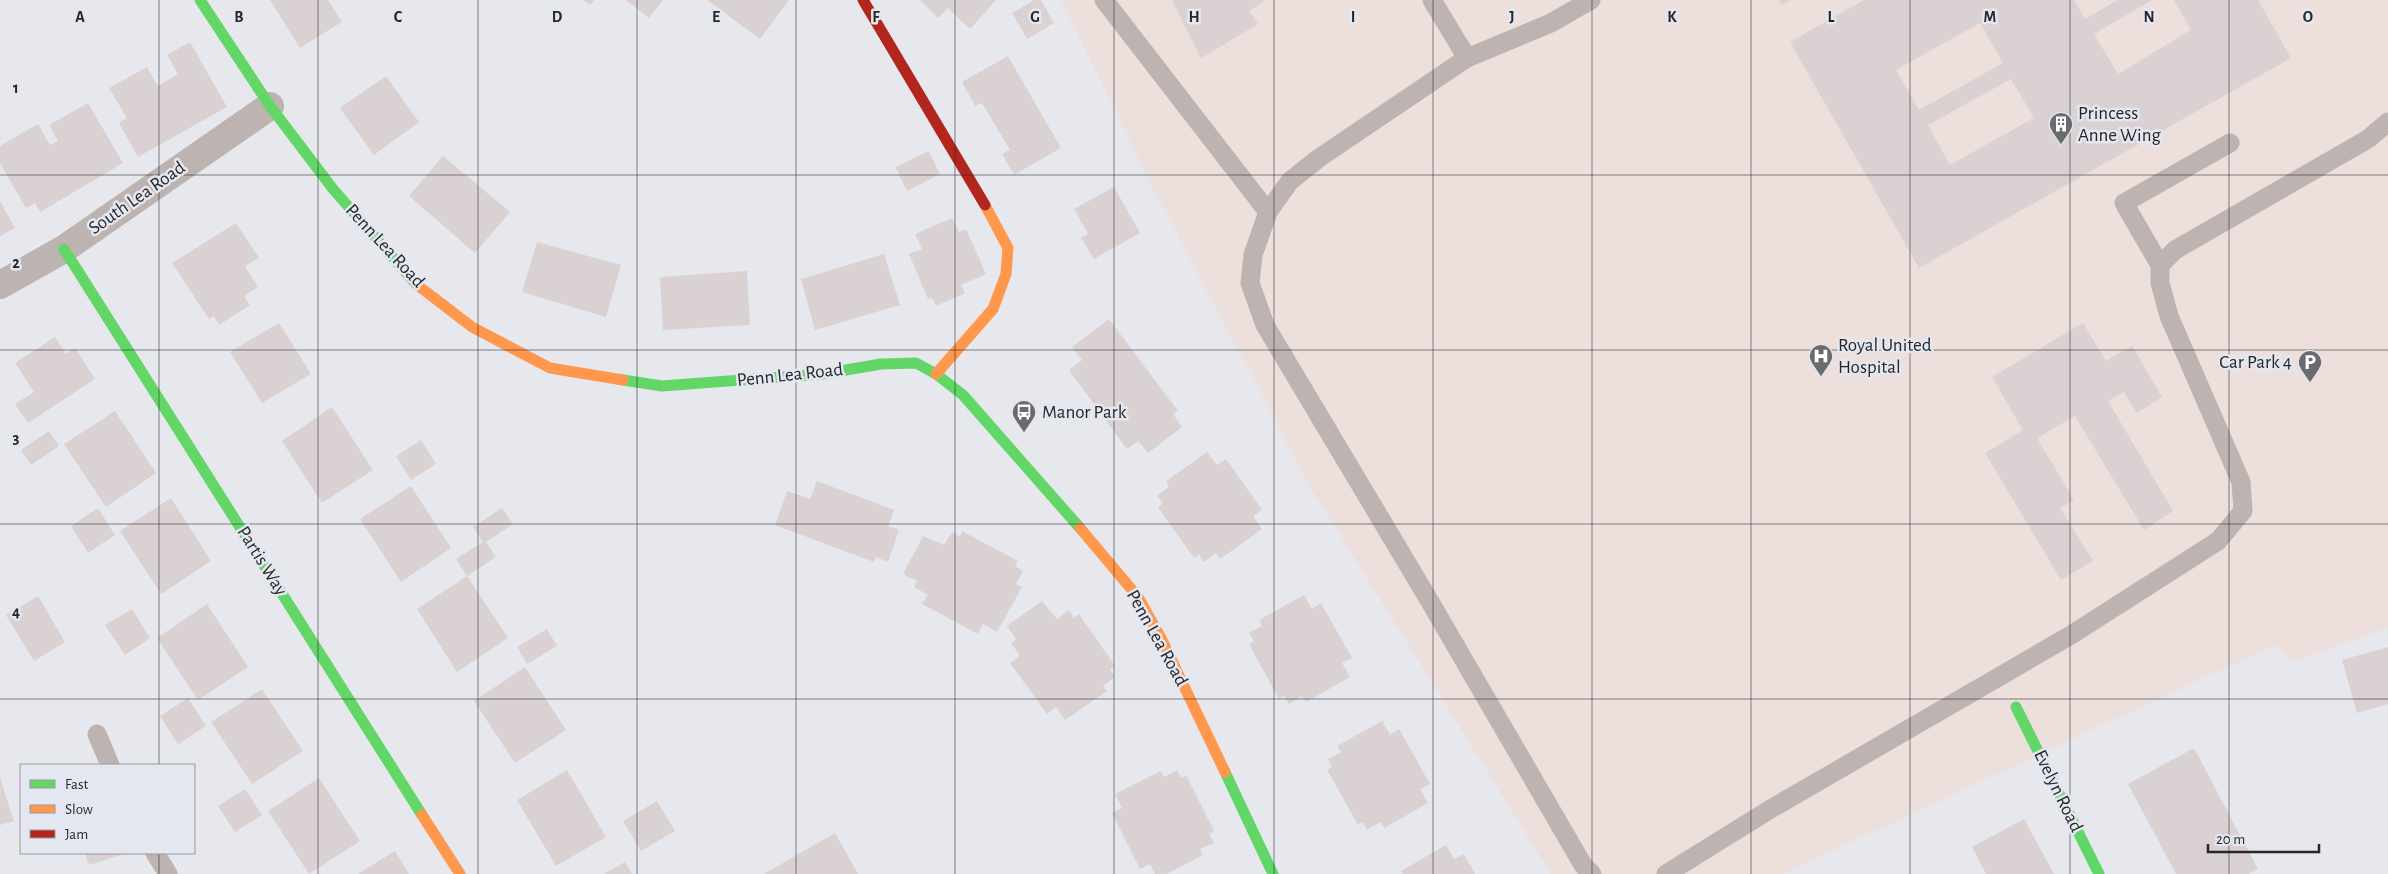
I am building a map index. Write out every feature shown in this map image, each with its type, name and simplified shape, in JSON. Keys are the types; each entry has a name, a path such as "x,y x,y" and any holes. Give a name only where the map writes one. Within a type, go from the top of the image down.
{"street":[{"name":"Penn Lea Road","path":"200,0 270,106 333,188 410,279 472,327 550,368 662,386 822,374 881,364 916,363 936,374 962,395 1050,492 1138,597 1162,640 1274,874"},
{"path":"863,0 991,215 1008,248 1006,274 993,309 936,374"},
{"name":"South Lea Road","path":"0,284 64,249 270,106"},
{"name":"Partis Way","path":"64,249 460,874"},
{"name":"Evelyn Road","path":"2016,707 2099,874"}],"lane":[{"path":"1104,0 1268,212"},
{"path":"1432,0 1467,58"},
{"path":"1591,0 1551,23 1467,58 1319,158 1290,181 1268,212 1253,255 1250,283 1266,325 1434,608 1583,865 1592,874"},
{"path":"2160,265 2175,250 2368,139 2388,122"},
{"path":"1666,874 1769,810 2071,635 2218,541 2243,511 2241,482 2170,316 2160,284 2160,265 2124,203 2230,142"},
{"path":"96,734 110,764"},
{"path":"156,854 168,874"}],"shaded area":[{"name":"Royal United Hospital","path":"1061,0 2388,0 2388,628 2293,662 2275,645 1783,874 1551,874 1310,487 1150,183"}],"building":[{"path":"270,0 328,0 342,22 300,48"},
{"path":"583,0 594,0 590,5"},
{"path":"626,0 663,0 649,18"},
{"path":"707,0 789,0 760,39"},
{"path":"920,0 996,0 970,29 948,8 938,18"},
{"path":"1034,0 1041,0 1054,23 1027,39 1012,13"},
{"path":"1172,0 1264,1 1249,11 1258,24 1201,58"},
{"path":"1779,0 1791,0 1782,5"},
{"name":"Princess Anne Wing","path":"1864,0 2074,0 2085,19 2118,0 2152,0 2094,34 2118,74 2191,30 2174,0 2258,0 2291,58 1919,268 1790,42","holes":["1980,23 2003,63 1919,110 1896,70","2011,79 2034,118 1950,165 1928,125"]},
{"path":"190,42 227,107 138,157 119,123 127,118 109,88 147,67 158,86 178,74 167,55"},
{"path":"1008,56 1061,148 1014,175 1002,154 1010,150 982,103 975,106 962,82"},
{"path":"386,76 419,122 374,155 340,108"},
{"path":"88,103 123,163 40,212 35,203 26,208 0,163 0,146 38,124 50,145 58,141 49,125"},
{"path":"929,151 940,174 907,191 895,167"},
{"path":"443,156 510,212 475,253 409,196"},
{"path":"1114,187 1140,233 1094,259 1081,238 1088,234 1074,209"},
{"path":"0,201 15,228 0,236"},
{"path":"952,218 959,232 966,229 986,274 961,285 965,293 936,306 932,298 928,299 909,254 922,249 915,234"},
{"path":"236,223 259,258 245,266 258,287 244,296 250,305 219,325 214,316 209,319 172,263"},
{"path":"537,242 621,265 606,317 522,292"},
{"path":"884,254 900,305 815,330 801,279"},
{"path":"747,271 750,325 663,330 660,277"},
{"path":"1109,319 1178,411 1173,414 1182,427 1148,453 1138,441 1127,449 1069,370 1082,360 1072,347"},
{"path":"279,323 311,374 262,403 230,352"},
{"path":"2083,323 2106,361 2132,346 2162,397 2137,413 2124,392 2108,401 2173,511 2144,530 2075,416 2037,438 2074,500 2060,508 2093,561 2061,580 1985,453 2023,430 1992,377"},
{"path":"55,337 66,354 75,348 95,379 28,423 15,404 34,392 15,363"},
{"path":"332,407 373,470 322,503 282,441"},
{"path":"115,411 156,473 106,507 64,444"},
{"path":"49,431 59,446 31,465 21,450"},
{"path":"421,440 436,464 411,480 396,456"},
{"path":"1207,452 1217,465 1226,459 1262,510 1253,516 1262,529 1220,559 1216,553 1204,562 1199,554 1194,558 1158,507 1163,503 1157,496 1169,487 1166,481"},
{"path":"817,481 894,510 888,526 899,530 888,562 876,557 874,562 775,525 787,491 810,499"},
{"path":"411,486 451,548 401,582 360,519"},
{"path":"171,498 211,561 161,594 120,531"},
{"path":"98,508 115,535 88,553 71,526"},
{"path":"502,508 513,524 486,542 496,557 467,576 456,559 483,542 473,527"},
{"path":"962,531 1018,561 1015,566 1023,571 1016,584 1022,587 997,632 983,624 978,634 922,604 928,595 914,587 917,581 903,574 923,536 944,545 952,532 960,537"},
{"path":"467,576 508,638 457,672 417,609"},
{"path":"1304,595 1312,609 1321,603 1352,658 1342,663 1350,677 1306,702 1302,696 1289,704 1284,696 1279,699 1249,644 1254,641 1249,633 1262,626 1259,620"},
{"path":"38,596 65,642 34,661 6,615"},
{"path":"1042,601 1057,619 1069,610 1074,618 1079,614 1115,666 1110,669 1115,677 1103,686 1107,691 1065,720 1056,707 1047,714 1010,663 1020,656 1011,643 1016,639 1007,626"},
{"path":"207,604 248,667 198,700 157,638"},
{"path":"132,609 150,638 125,655 105,625"},
{"path":"547,629 557,646 527,664 517,647"},
{"path":"2388,647 2388,704 2357,713 2342,660"},
{"path":"525,667 566,730 515,763 474,701"},
{"path":"262,689 303,751 252,784 211,722"},
{"path":"188,698 206,726 178,744 160,716"},
{"path":"1382,721 1390,735 1399,729 1430,784 1420,789 1428,803 1384,828 1380,822 1367,830 1363,822 1358,825 1327,770 1332,767 1328,759 1341,752 1337,746"},
{"path":"2194,748 2258,869 2248,874 2176,874 2128,784"},
{"path":"567,770 606,837 556,866 517,800"},
{"path":"1177,770 1181,778 1186,775 1214,831 1209,834 1214,843 1200,849 1203,855 1167,874 1155,874 1150,864 1140,869 1112,813 1122,808 1115,794 1161,771 1164,777"},
{"path":"0,778 14,821 0,825"},
{"path":"319,778 360,841 309,874 268,811"},
{"path":"245,789 262,815 235,832 218,806"},
{"path":"657,801 675,831 641,851 623,821"},
{"path":"2024,819 2054,874 1986,874 1972,847"},
{"path":"835,833 858,874 764,874"},
{"path":"1446,845 1454,859 1464,854 1475,874 1403,874 1401,871"},
{"path":"395,851 409,874 358,874"},
{"path":"85,854 124,854 89,865"},
{"path":"625,862 632,874 604,874"}],"traffic: fast":[{"path":"200,0 270,106 333,189 416,284"},
{"path":"64,249 422,815"},
{"path":"623,380 662,386 822,374 881,364 916,363 936,374 963,395 1080,528"},
{"path":"2016,707 2099,874"},
{"path":"1225,772 1273,874"}],"traffic: slow":[{"path":"936,374 993,309 1006,274 1008,248 985,205"},
{"path":"416,284 472,327 550,368 623,380"},
{"path":"1080,528 1138,597 1162,640 1225,772"},
{"path":"422,815 460,874"}],"traffic: jam":[{"path":"863,0 985,205"}],"place":[{"name":"Princess Anne Wing","path":"2061,145"},
{"name":"Royal United Hospital","path":"1821,377"},
{"name":"Car Park 4","path":"2310,383"},
{"name":"Manor Park","path":"1024,433"}]}
